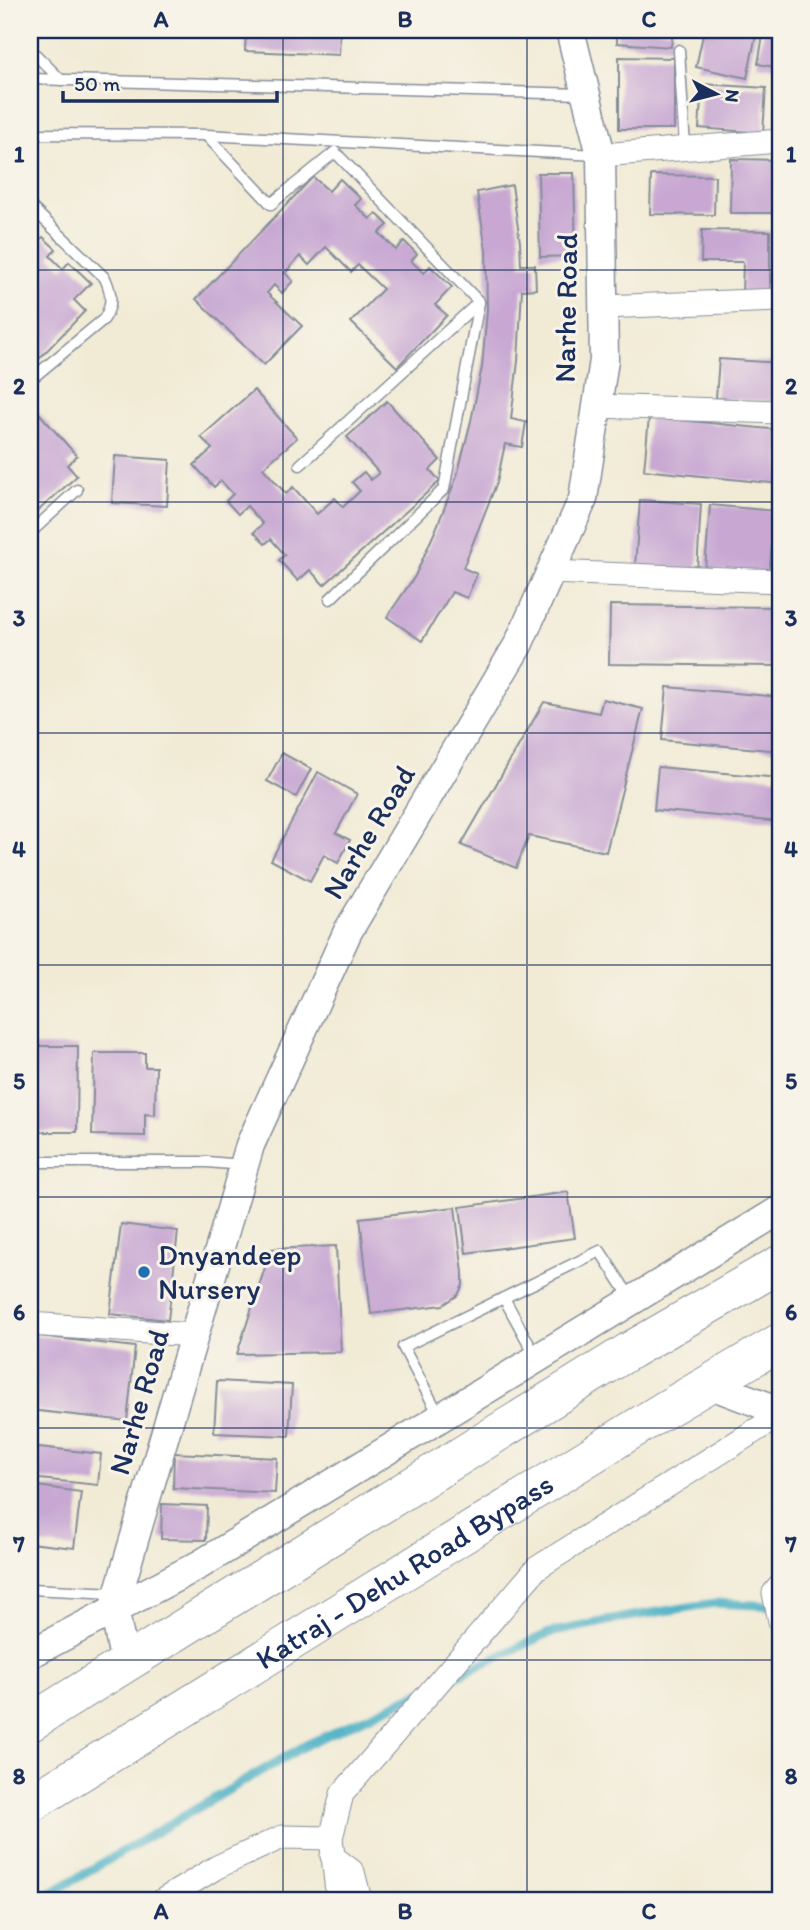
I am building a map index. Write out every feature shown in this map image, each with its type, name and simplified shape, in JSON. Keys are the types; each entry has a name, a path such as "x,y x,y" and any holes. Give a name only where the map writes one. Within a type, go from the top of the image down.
{"highway":[{"path":"30,1723 631,1350 780,1264"},
{"name":"Katraj - Dehu Road Bypass","path":"30,1804 780,1342"}],"street":[{"name":"Narhe Road","path":"125,1664 117,1601 250,1144 348,932 518,646 583,499 604,360 601,155 570,30"},
{"path":"601,155 780,141"},
{"path":"603,307 780,300"},
{"path":"596,405 780,412"},
{"path":"551,572 780,582"},
{"path":"30,1654 117,1601 201,1564 780,1210"},
{"path":"30,1324 193,1335"},
{"path":"708,1384 780,1413"},
{"path":"338,1900 331,1847 342,1794 537,1568 780,1413"},
{"path":"777,1590 780,1620"},
{"path":"163,1900 217,1867 282,1837 331,1847 354,1872 360,1900"}],"lane":[{"path":"30,49 61,80"},
{"path":"679,50 685,148"},
{"path":"30,79 586,94"},
{"path":"30,134 206,135 601,155"},
{"path":"206,135 271,204 335,152 479,302"},
{"path":"30,206 105,278 111,291 112,306 104,319 30,379"},
{"path":"300,465 479,302"},
{"path":"330,599 444,489 479,302"},
{"path":"30,533 77,489"},
{"path":"30,1162 207,1162 244,1165"},
{"path":"440,1418 403,1347 600,1251 632,1300"},
{"path":"505,1298 537,1358"},
{"path":"30,1589 117,1601"}],"building":[{"path":"246,30 340,30 339,55 245,51"},
{"path":"617,30 673,30 671,47 617,43"},
{"path":"704,30 757,30 747,78 696,67"},
{"path":"764,30 780,30 780,68 758,64"},
{"path":"619,57 674,58 674,129 619,129"},
{"path":"702,84 766,88 763,133 699,128"},
{"path":"777,85 780,85 780,127 776,127"},
{"path":"731,159 780,160 780,213 730,213"},
{"path":"538,173 574,173 576,256 540,257"},
{"path":"651,175 715,176 714,215 650,214"},
{"path":"313,177 329,191 340,179 361,199 355,205 370,219 376,213 388,225 379,233 396,250 404,241 417,254 411,261 424,273 430,266 452,287 435,305 447,315 397,367 351,322 383,289 358,265 351,272 326,247 309,265 300,256 285,273 293,281 282,293 274,285 267,293 302,326 264,365 196,299"},
{"path":"512,185 521,265 535,265 536,289 522,290 511,419 526,422 522,447 505,444 497,482 463,568 477,574 467,598 452,592 422,641 387,617 415,576 436,529 457,476 471,421 482,367 487,310 486,250 477,192"},
{"path":"702,230 770,231 770,294 742,294 743,262 701,262"},
{"path":"43,237 56,249 50,256 63,269 69,262 91,283 74,300 85,311 36,362 30,355 30,241 35,245"},
{"path":"719,359 780,363 780,402 716,398"},
{"path":"254,390 297,438 263,468 286,494 293,487 317,514 335,498 343,507 360,491 352,482 364,472 371,480 379,473 347,437 387,401 440,460 430,470 440,481 324,585 310,570 298,581 279,560 285,555 271,539 265,544 254,532 263,524 247,506 238,514 226,501 233,494 221,481 214,487 194,465 212,449 201,437"},
{"path":"30,403 77,456 67,465 77,476 30,518"},
{"path":"649,417 780,430 780,484 644,470"},
{"path":"115,456 170,460 167,506 112,503"},
{"path":"640,500 701,504 697,571 635,567"},
{"path":"710,505 775,511 769,575 705,569"},
{"path":"610,605 780,607 780,666 609,664"},
{"path":"667,687 780,697 780,751 662,740"},
{"path":"603,699 643,709 606,852 529,836 516,868 461,845 544,702 599,713"},
{"path":"282,753 311,769 296,797 267,781"},
{"path":"658,767 780,778 780,822 654,810"},
{"path":"318,772 357,794 336,833 350,840 338,863 324,855 310,881 271,860"},
{"path":"31,1046 78,1046 77,1132 30,1132"},
{"path":"94,1053 145,1053 145,1067 156,1067 155,1115 145,1114 145,1136 92,1135"},
{"path":"568,1192 575,1238 466,1253 460,1207"},
{"path":"455,1207 463,1273 463,1285 458,1295 443,1305 371,1314 360,1218"},
{"name":"Dnyandeep Nursery","path":"121,1224 178,1231 168,1320 110,1314"},
{"path":"336,1246 341,1352 237,1354 271,1249"},
{"path":"30,1335 135,1347 127,1421 30,1410"},
{"path":"217,1381 292,1385 289,1436 214,1433"},
{"path":"30,1446 101,1454 98,1485 30,1478"},
{"path":"174,1453 277,1458 275,1493 173,1488"},
{"path":"30,1485 81,1492 74,1548 30,1543"},
{"path":"162,1504 207,1506 206,1540 161,1539"}],"waterway":[{"path":"450,1679 549,1633 715,1603 777,1606"},
{"path":"39,1900 308,1744 421,1692"}],"place":[{"name":"Dnyandeep Nursery","path":"144,1272"}]}
